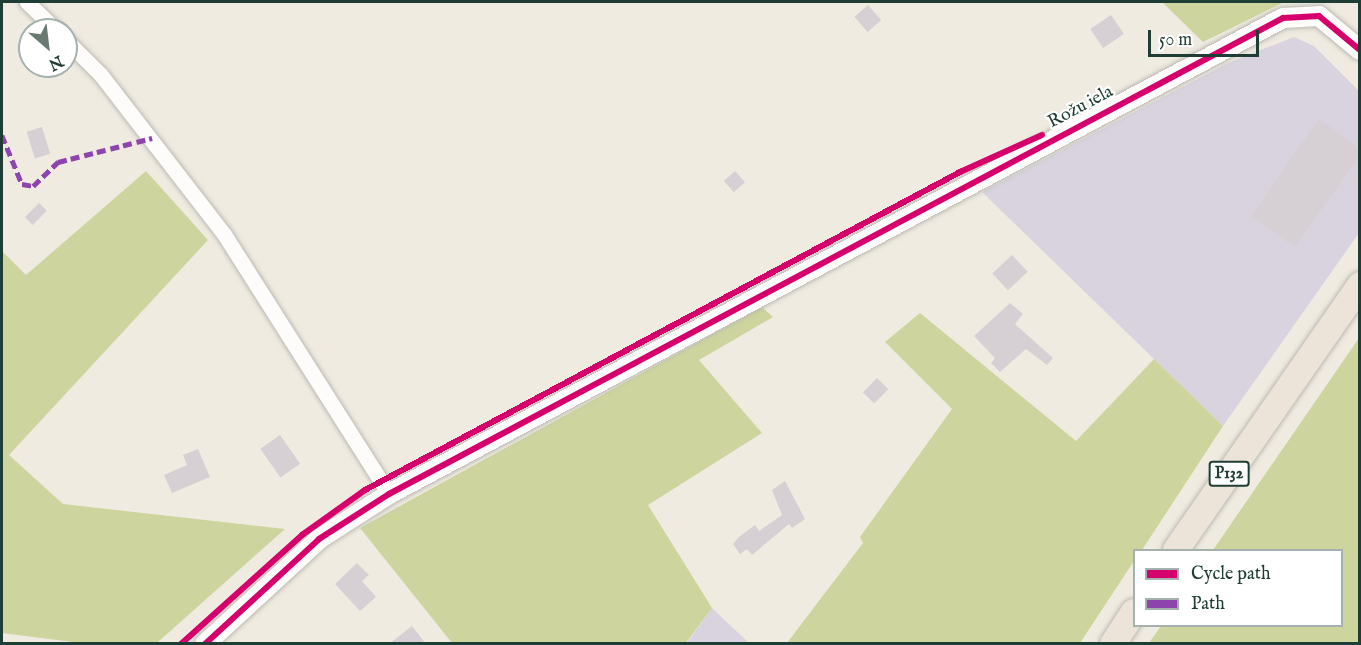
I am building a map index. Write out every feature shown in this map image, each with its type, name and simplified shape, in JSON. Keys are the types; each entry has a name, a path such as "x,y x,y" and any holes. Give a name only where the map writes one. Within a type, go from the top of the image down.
{"main road":[{"name":"P132","path":"1177,549 1359,285"},
{"path":"1113,644 1133,614"}],"street":[{"path":"27,2 44,18"},
{"name":"Rožu iela","path":"205,644 319,539 389,494 1283,18 1319,16 1359,50"},
{"path":"78,52 101,75 224,234 389,494"}],"shaded area":[{"path":"1294,37 1314,46 1359,91 1359,233 1223,426 982,192 1230,62"},
{"path":"712,608 749,643 686,644"}],"green space":[{"path":"1162,2 1284,2 1203,42"},
{"path":"146,171 208,240 9,455 63,504 285,529 158,642 89,644 2,633 2,251 26,275"},
{"path":"762,307 773,317 699,360 762,433 648,505 712,608 686,643 452,643 360,528"},
{"path":"920,313 1076,441 1154,359 1223,426 1143,549 1133,549 1133,563 1080,643 787,643 863,543 860,537 952,409 885,342"},
{"path":"1359,338 1359,643 1149,643 1160,627 1343,627 1343,549 1214,549"}],"building":[{"path":"868,5 881,20 868,32 854,17"},
{"path":"1111,15 1124,34 1103,48 1090,29"},
{"path":"1319,119 1359,148 1359,156 1295,247 1251,216"},
{"path":"42,127 50,154 35,158 27,132"},
{"path":"735,171 745,182 734,192 724,181"},
{"path":"39,203 47,211 33,225 25,217"},
{"path":"1012,255 1028,272 1008,290 992,273"},
{"path":"1010,303 1023,314 1015,324 1053,358 1047,365 1026,349 1000,372 991,363 995,358 974,336"},
{"path":"877,378 888,389 874,403 863,392"},
{"path":"280,435 300,464 280,477 260,449"},
{"path":"198,449 210,477 172,493 164,475 187,465 183,455"},
{"path":"785,481 805,519 792,528 789,524 752,555 747,549 740,554 733,544 739,537 755,525 759,531 782,515 772,490"},
{"path":"357,563 369,575 362,581 376,597 360,611 335,584"},
{"path":"412,626 426,644 389,644"}],"marked path":[{"path":"2,135 22,184 33,186 58,162 152,138"}],"cycle path":[{"path":"205,644 319,539 389,494 1283,18 1319,16 1360,50"},
{"path":"181,644 302,535 365,490 960,172 1042,135"}]}
